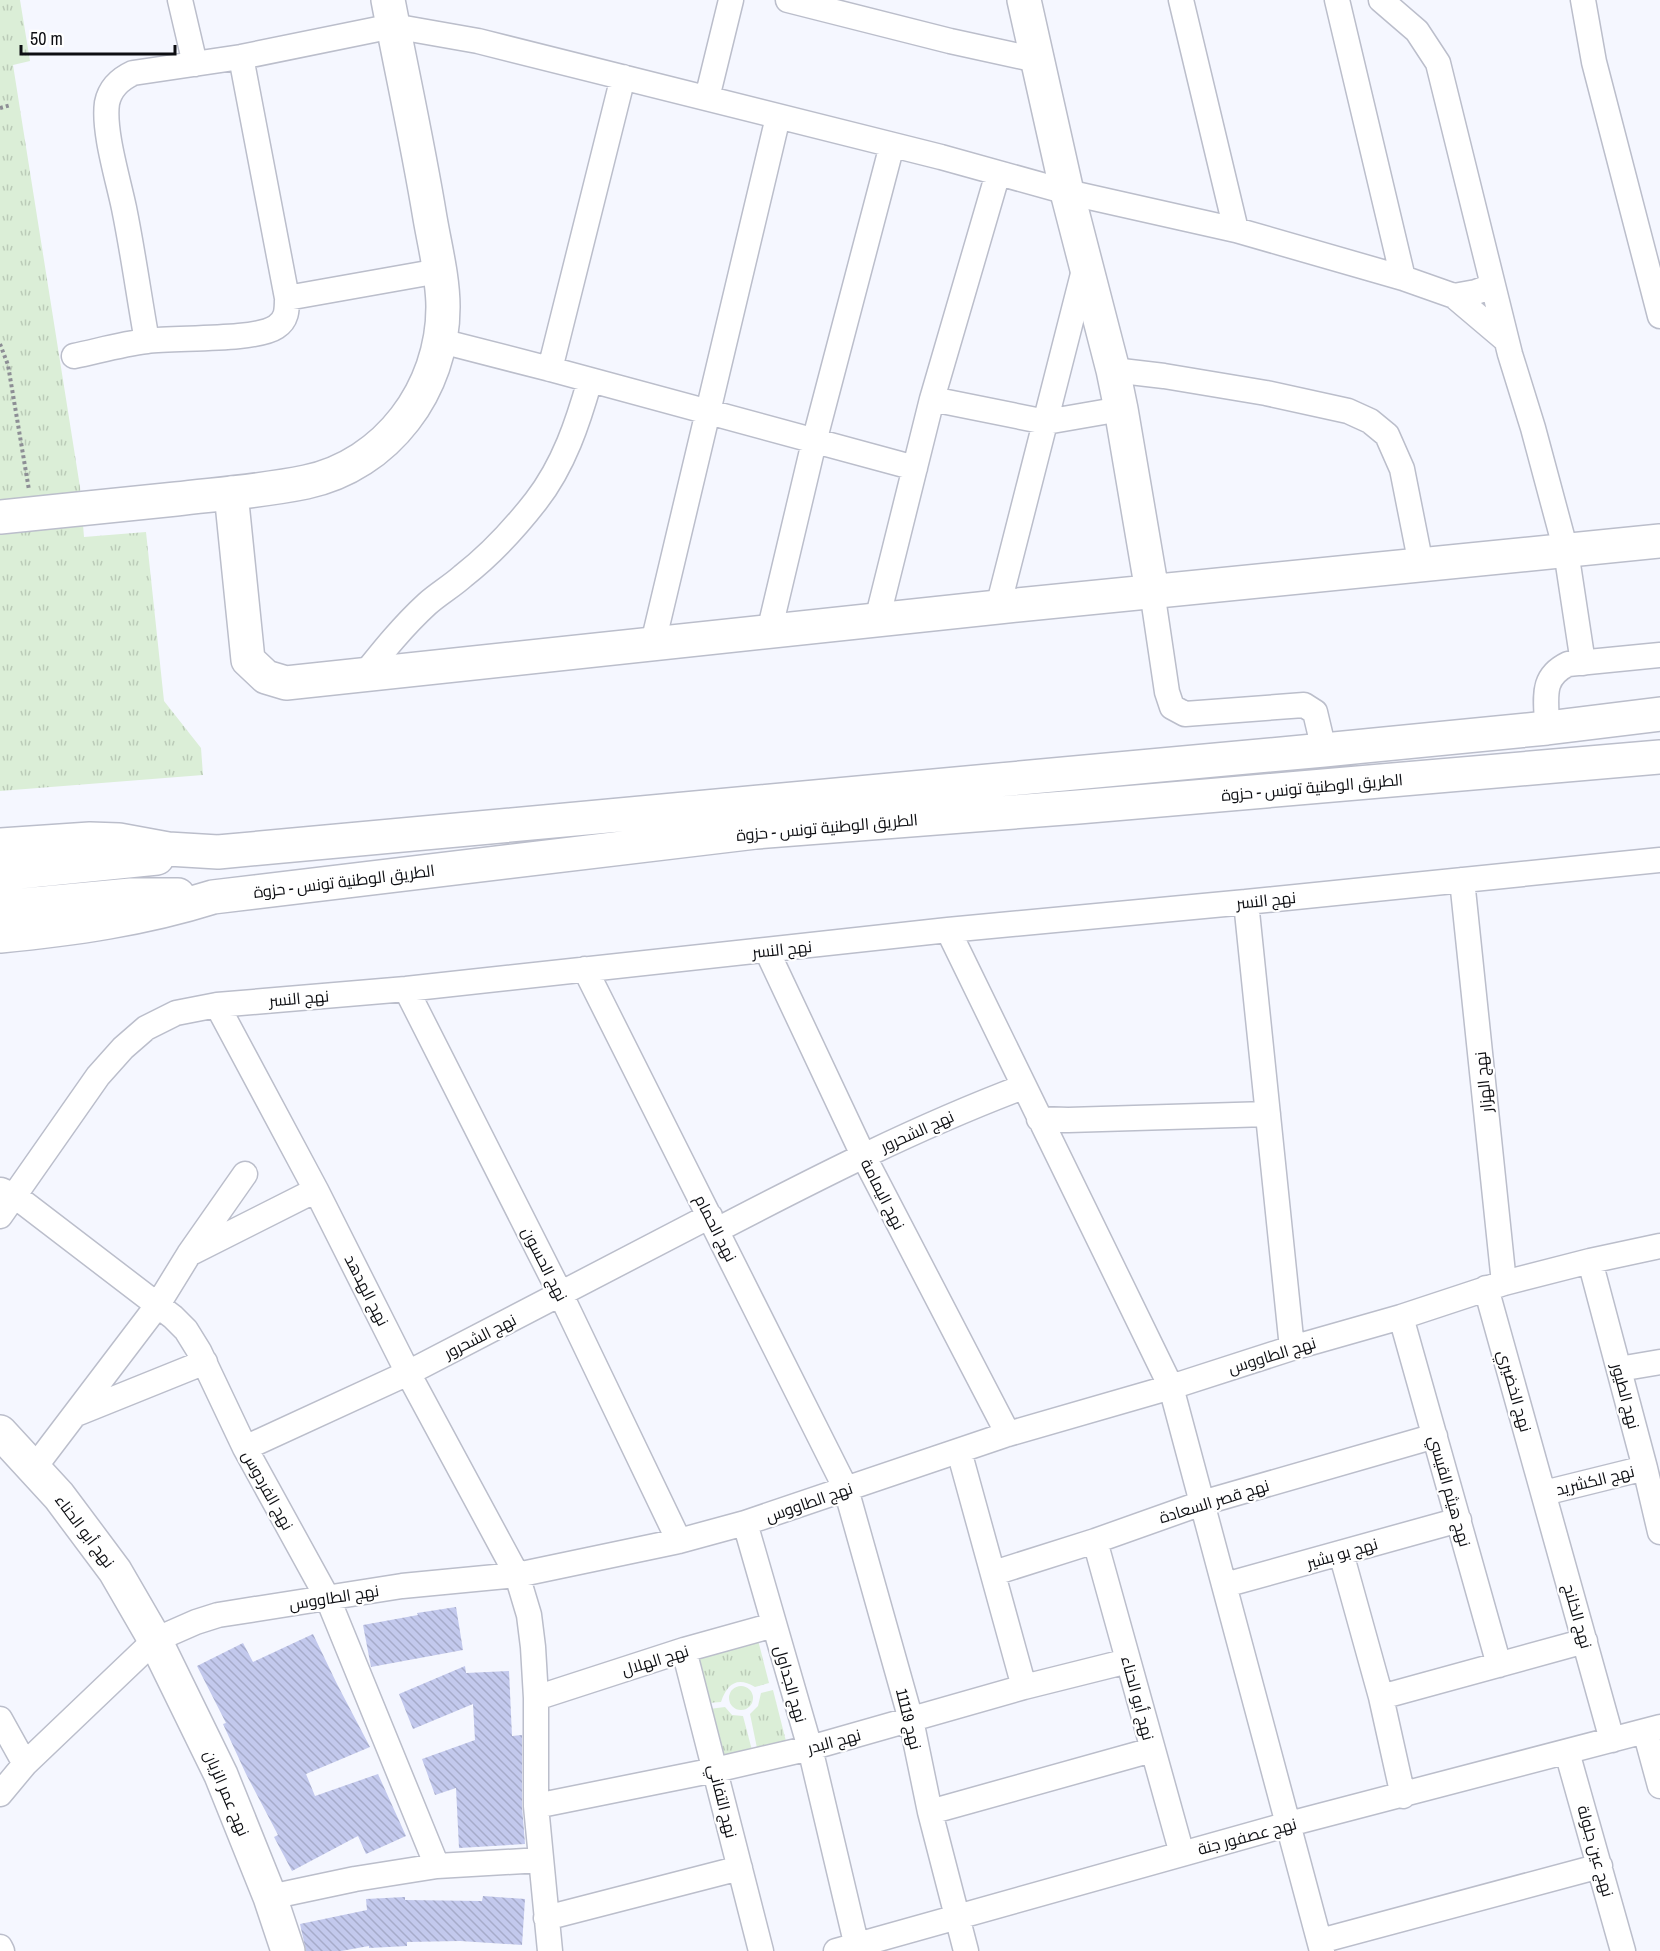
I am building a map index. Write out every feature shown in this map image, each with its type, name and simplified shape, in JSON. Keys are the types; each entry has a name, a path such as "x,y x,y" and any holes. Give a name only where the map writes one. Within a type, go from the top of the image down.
{"main road":[{"path":"1024,0 1067,192 1113,370 1152,591"},
{"path":"0,517 231,493 308,482 346,468 371,452 395,432 416,406 434,368 441,341 443,306 417,139 390,13"},
{"path":"231,493 248,660 266,677 286,683 1152,591 1660,541"},
{"name":"الطريق الوطنية تونس - حزوة","path":"0,845 90,838 119,840 176,850 218,852 1324,750 1547,728 1660,714"},
{"name":"الطريق الوطنية تونس - حزوة","path":"0,936 146,916 213,897 756,832 1660,757"},
{"path":"0,874 218,852"},
{"path":"0,907 131,895 213,897"},
{"name":"نهج أبو الحناء","path":"0,1432 59,1496 115,1571 155,1640"},
{"name":"نهج عمر الزيان","path":"155,1640 221,1775 270,1897 288,1951"}],"street":[{"path":"180,0 195,64"},
{"path":"707,98 731,0"},
{"path":"788,0 950,41 1037,60"},
{"path":"1181,0 1236,230"},
{"path":"1337,0 1403,278"},
{"path":"1382,0 1417,31 1438,63 1492,286 1566,551 1583,663"},
{"path":"1582,0 1594,62 1660,316"},
{"path":"147,341 128,227 107,125 108,100 112,88 133,73 241,57 390,13 478,41 892,145 1067,192 1236,230 1403,278 1454,296 1506,339"},
{"path":"74,356 147,341 256,334 268,331 284,320 287,298 241,57"},
{"path":"550,369 623,77"},
{"path":"653,643 778,117"},
{"path":"769,632 814,442 892,145"},
{"path":"877,620 932,399 998,173"},
{"path":"998,607 1085,263"},
{"path":"287,298 439,271"},
{"path":"1454,296 1492,286"},
{"path":"441,341 915,468"},
{"path":"1113,370 1266,393 1348,411 1370,421 1387,435 1402,470 1421,565"},
{"path":"363,676 394,638 428,603 464,576 537,500 558,466 575,431 590,380"},
{"path":"932,399 1046,422 1121,409"},
{"path":"1152,591 1167,692 1172,707 1185,714 1304,705 1314,712 1324,750"},
{"path":"1547,728 1548,681 1556,670 1569,664 1660,655"},
{"name":"نهج النسر","path":"0,1216 7,1193 98,1076 123,1048 146,1028 177,1013 217,1005 406,989 948,930 1660,860"},
{"name":"نهج الهزار","path":"1462,880 1495,1286"},
{"path":"1246,902 1293,1348"},
{"path":"948,930 1171,1387 1321,1946 1600,1866"},
{"name":"نهج اليمامة","path":"767,951 863,1155 1008,1434"},
{"name":"نهج الحمام","path":"585,969 846,1489"},
{"name":"نهج الحسون","path":"406,989 561,1295 679,1541"},
{"name":"نهج الهدهد","path":"217,1005 316,1190 408,1373 517,1575 529,1615 533,1647 536,1698 536,1806 550,1951"},
{"name":"نهج الشحرور","path":"245,1448 408,1373 561,1295 713,1223 979,1104 1023,1087"},
{"path":"1039,1119 1268,1114"},
{"path":"34,1468 157,1306 189,1254 245,1174"},
{"path":"189,1254 316,1190"},
{"name":"نهج الفردوس","path":"7,1193 173,1317 186,1330 205,1362 245,1448 328,1599 437,1866"},
{"name":"نهج الطاووس","path":"0,1794 25,1764 155,1640 196,1622 218,1615 402,1586 517,1575 679,1541 745,1523 1008,1434 1171,1387 1495,1286 1590,1261 1660,1246"},
{"name":"نهج الطيور","path":"1590,1261 1646,1467 1660,1532"},
{"name":"نهج الخضيري","path":"1495,1286 1544,1493"},
{"name":"نهج هيثم القيسي","path":"1401,1317 1499,1665"},
{"path":"75,1415 205,1362"},
{"path":"1619,1369 1660,1362"},
{"name":"نهج قصر السعادة","path":"994,1573 1095,1541 1202,1503 1435,1436"},
{"path":"959,1451 1024,1687"},
{"name":"نهج الكشريد","path":"1544,1493 1646,1467"},
{"name":"نهج 11119","path":"846,1489 911,1720 930,1812 966,1951"},
{"name":"نهج الخلنج","path":"1544,1493 1612,1740"},
{"name":"نهج بو بشير","path":"1225,1585 1459,1520"},
{"name":"نهج الجداول","path":"745,1523 810,1748 850,1949"},
{"name":"نهج أبو الحناء","path":"1095,1541 1182,1854"},
{"path":"1341,1553 1381,1697 1403,1796"},
{"name":"نهج الهلال","path":"536,1698 684,1650 774,1625"},
{"path":"1381,1697 1586,1641"},
{"name":"نهج التفاني","path":"684,1650 761,1951"},
{"name":"نهج البدر","path":"536,1806 715,1770 810,1748 1024,1687 1128,1661"},
{"path":"0,1719 25,1764"},
{"path":"1653,1729 1660,1786"},
{"name":"نهج عصفور جنة","path":"850,1949 1289,1824 1653,1729"},
{"path":"930,1812 1152,1750"},
{"name":"نهج عين جلولة","path":"1567,1752 1623,1951"},
{"path":"270,1897 355,1879 437,1866 541,1860"},
{"path":"546,1917 740,1868"}],"path":[{"path":"0,108 11,105"},
{"path":"0,344 8,366 33,514"}],"green space":[{"path":"0,0 20,0 30,61 13,65 80,487 84,537 146,532 164,701 201,748 203,775 0,791"},
{"path":"758,1640 769,1683 755,1687 738,1682 730,1686 721,1702 708,1703 694,1655"},
{"path":"741,1686 750,1689 753,1698 750,1707 741,1710 732,1707 729,1698 732,1689"},
{"path":"773,1690 788,1749 758,1753 750,1714 758,1706 761,1693"},
{"path":"725,1707 732,1715 743,1716 753,1754 718,1759 709,1709"}],"building":[{"path":"456,1607 463,1650 371,1667 363,1625"},
{"path":"313,1634 370,1747 306,1774 315,1796 378,1774 406,1836 366,1854 358,1836 292,1871 274,1837 278,1835 246,1774 223,1724 226,1723 197,1666 243,1643 253,1662"},
{"path":"465,1666 466,1673 509,1671 512,1736 522,1735 522,1806 525,1844 459,1848 456,1788 435,1795 422,1759 475,1740 473,1704 413,1729 399,1694"},
{"path":"483,1896 525,1899 522,1945 460,1941 407,1942 407,1946 369,1948 369,1946 341,1951 306,1951 300,1924 367,1910 366,1899 405,1897 405,1900 482,1901"}]}
